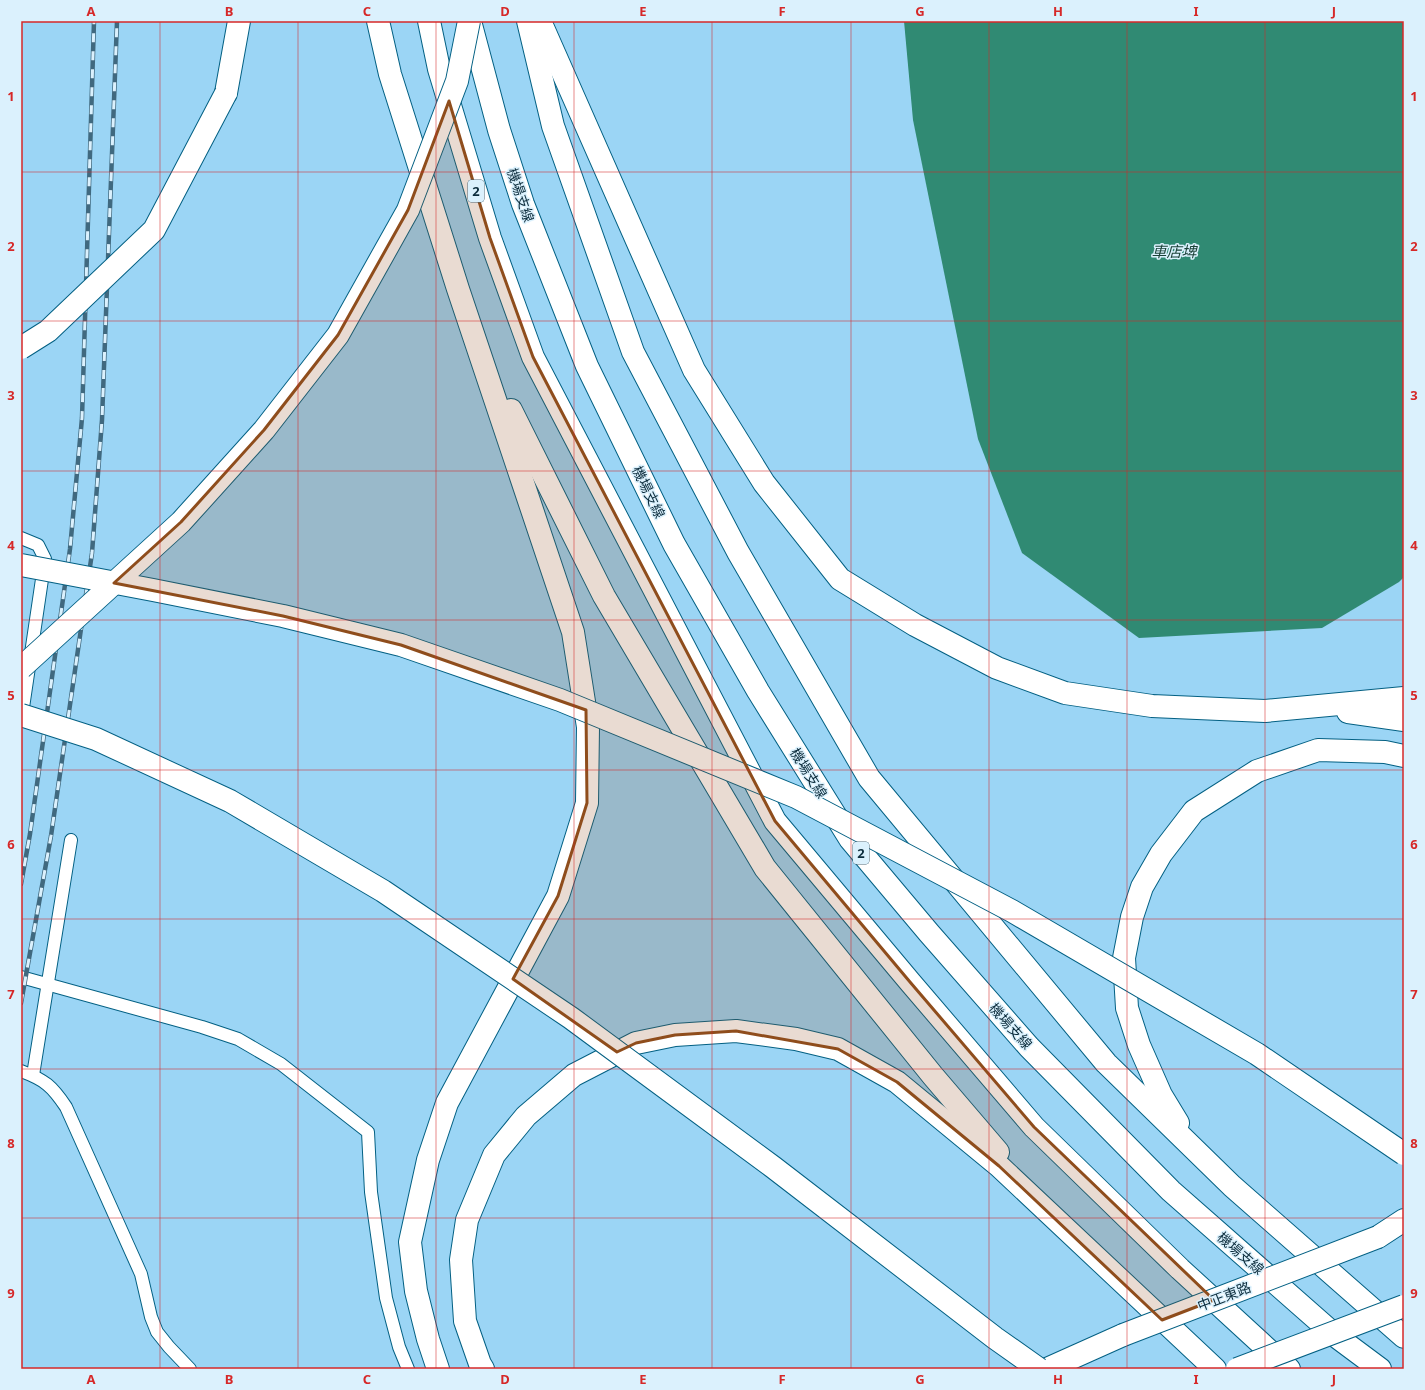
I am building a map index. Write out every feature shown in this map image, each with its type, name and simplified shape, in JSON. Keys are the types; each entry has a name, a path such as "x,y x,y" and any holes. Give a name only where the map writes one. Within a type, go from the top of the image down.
{"main road":[{"path":"21,348 48,331 154,230 226,93 239,21"},
{"path":"378,21 390,74 475,340 573,632 588,727 587,803 558,896 447,1103 428,1160 410,1242 416,1291 428,1339 438,1369"},
{"name":"2","path":"429,21 440,69 490,238 533,357 775,821 1034,1127 1180,1269 1289,1369"},
{"path":"21,668 181,522 264,430 338,335 408,210 457,81 470,21"},
{"name":"機場支線","path":"470,21 499,130 522,204 587,366 674,544 758,691 850,839 929,933 1029,1047 1172,1191 1337,1337 1380,1369"},
{"path":"528,21 553,126 633,352 738,552 869,778 1106,1063 1232,1186 1404,1337"},
{"path":"540,21 694,370 764,483 840,579 916,624 996,668 1065,693 1152,706 1265,711 1404,698"},
{"path":"475,340 604,596 765,868 933,1076 1055,1218"},
{"path":"21,565 282,616 401,646 560,700 796,798 1025,918 1257,1054 1404,1154"},
{"path":"1308,707 1404,720"},
{"path":"21,715 96,739 230,801 383,891 571,1018 773,1167 995,1338 1039,1369"},
{"path":"1198,1154 1161,1095 1140,1045 1127,1008 1124,958 1132,917 1142,887 1161,854 1194,811 1257,772 1318,750 1385,752 1404,756"},
{"path":"483,1369 465,1321 461,1260 467,1220 494,1155 526,1116 574,1075 636,1043 675,1035 736,1031 796,1039 838,1049 897,1082 999,1166 1215,1369"},
{"path":"1378,1237 1404,1220"},
{"name":"中正東路","path":"1047,1369 1123,1335 1378,1237 1404,1229"},
{"path":"1237,1369 1404,1306"}],"lane":[{"path":"21,538 38,545 45,559 21,724"},
{"path":"33,1075 71,840"},
{"path":"21,977 202,1027 238,1039 281,1064 368,1132 371,1192 386,1298 399,1347 408,1369"},
{"path":"21,1070 48,1084 57,1093 66,1107 141,1274 151,1317 157,1332 168,1347 190,1369"}],"highlighted area":[{"path":"449,101 490,238 533,357 775,821 1034,1127 1214,1300 1162,1320 999,1166 897,1082 838,1049 736,1031 675,1035 636,1043 617,1052 513,979 558,896 587,803 586,710 401,645 283,616 114,583 181,522 264,430 338,335 408,210"}],"water":[{"name":"車店埤","path":"904,21 1404,21 1404,577 1399,582 1322,628 1139,638 1022,553 978,439 913,120"}],"railway":[{"path":"21,884 30,834 70,549 82,418 94,21"},
{"path":"21,1003 51,836 92,553 102,420 117,21"}]}
